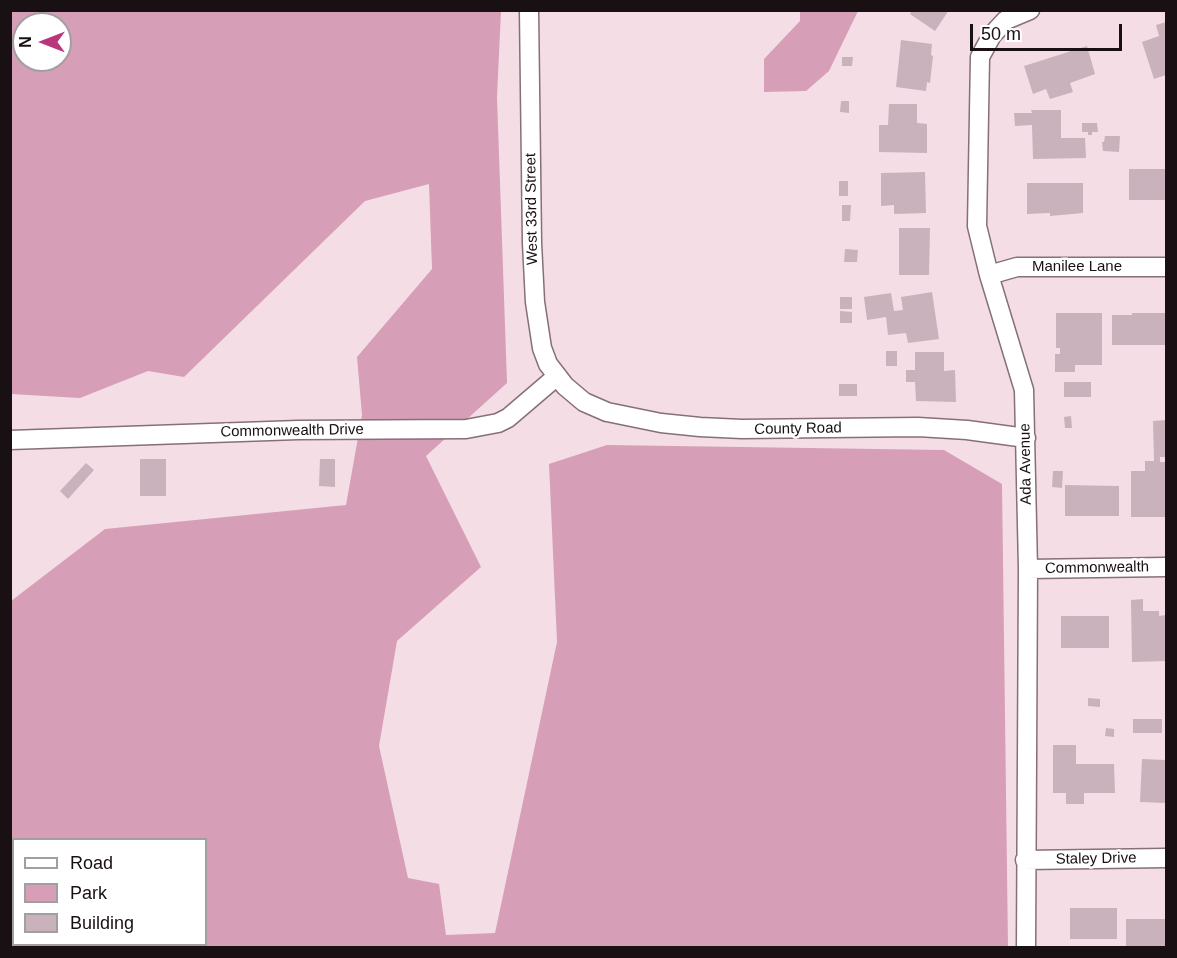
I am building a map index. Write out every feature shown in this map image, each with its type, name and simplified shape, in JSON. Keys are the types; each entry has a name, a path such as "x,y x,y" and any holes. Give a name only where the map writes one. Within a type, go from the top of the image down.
{"street":[{"name":"West 33rd Street","path":"529,10 533,275 542,348 556,377 575,395"},
{"name":"Ada Avenue","path":"1026,948 1028,569 1024,390 989,275 977,226 980,57 993,35 1006,20 1029,10"},
{"name":"Manilee Lane","path":"989,275 1017,267 1167,267"},
{"name":"Commonwealth Drive","path":"10,440 298,430 466,429 498,423 508,418 556,377"},
{"name":"County Road","path":"575,395 584,402 607,412 661,423 700,427 742,429 918,427 966,430 1026,438"},
{"name":"Commonwealth","path":"1028,569 1167,567"},
{"name":"Staley Drive","path":"1025,860 1167,858"}],"green space":[{"path":"10,11 501,11 497,97 507,383 426,456 481,567 397,641 379,746 408,878 439,884 446,935 495,933 557,642 549,464 607,445 944,450 1002,484 1008,947 11,947 11,601 105,529 346,505 362,415 357,357 432,269 429,184 365,201 184,377 148,371 80,398 11,394"},
{"path":"800,11 858,11 829,71 806,91 764,92 764,59 800,21"}],"building":[{"path":"912,10 949,10 935,31 910,14"},
{"path":"1166,22 1166,75 1154,79 1142,42 1159,36 1156,25"},
{"path":"901,40 932,44 930,83 927,82 926,91 896,87"},
{"path":"1087,46 1095,74 1070,83 1073,92 1050,99 1046,89 1033,94 1024,66"},
{"path":"842,57 853,57 852,66 842,66"},
{"path":"841,101 849,101 849,113 840,112"},
{"path":"889,104 917,104 917,123 927,124 927,153 879,152 879,125 888,125"},
{"path":"1031,110 1061,110 1061,138 1085,138 1086,158 1033,159 1032,125 1015,126 1014,113 1032,113"},
{"path":"1082,123 1097,123 1098,132 1088,135 1088,132 1082,132"},
{"path":"1105,136 1120,136 1119,152 1103,151 1102,142"},
{"path":"1129,169 1166,169 1166,200 1129,200"},
{"path":"925,172 926,213 894,214 894,205 881,206 881,173"},
{"path":"839,181 848,181 848,196 839,196"},
{"path":"1027,183 1083,183 1083,213 1050,216 1050,213 1027,214"},
{"path":"842,205 851,205 850,221 842,221"},
{"path":"899,228 930,228 929,275 899,275"},
{"path":"845,249 858,250 857,262 844,262"},
{"path":"932,292 939,339 908,343 906,333 888,335 886,317 867,320 864,297 891,293 894,311 903,310 901,297"},
{"path":"840,297 852,297 852,309 840,309"},
{"path":"840,311 852,312 852,323 840,323"},
{"path":"1056,313 1102,313 1102,365 1075,365 1075,372 1055,372 1055,354 1060,354 1060,348 1056,348"},
{"path":"1132,313 1166,313 1166,345 1112,345 1112,315 1132,315"},
{"path":"886,351 897,351 897,366 886,366"},
{"path":"915,352 944,352 944,371 955,370 956,402 916,401 915,382 906,382 906,370 915,370"},
{"path":"1064,382 1091,382 1091,397 1064,397"},
{"path":"839,384 857,384 857,396 839,396"},
{"path":"1071,416 1072,428 1065,428 1064,417"},
{"path":"1166,420 1166,457 1160,457 1160,462 1166,462 1166,517 1131,517 1131,471 1145,471 1145,461 1154,461 1153,421"},
{"path":"140,459 166,459 166,496 140,496"},
{"path":"320,459 335,459 335,487 319,486"},
{"path":"86,463 94,470 68,499 60,491"},
{"path":"1053,471 1063,471 1062,488 1052,487"},
{"path":"1065,485 1119,486 1119,516 1065,516"},
{"path":"1143,599 1143,611 1159,611 1159,616 1166,615 1166,661 1132,662 1131,600"},
{"path":"1061,616 1109,616 1109,648 1061,648"},
{"path":"1088,698 1100,699 1100,707 1088,706"},
{"path":"1133,719 1162,719 1162,733 1133,733"},
{"path":"1106,728 1114,729 1114,737 1105,736"},
{"path":"1053,745 1076,745 1076,764 1114,764 1115,793 1084,793 1084,804 1066,804 1066,793 1053,793"},
{"path":"1142,759 1166,760 1166,803 1140,802"},
{"path":"1070,908 1117,908 1117,939 1070,939"},
{"path":"1126,919 1166,919 1166,948 1126,948"}]}
